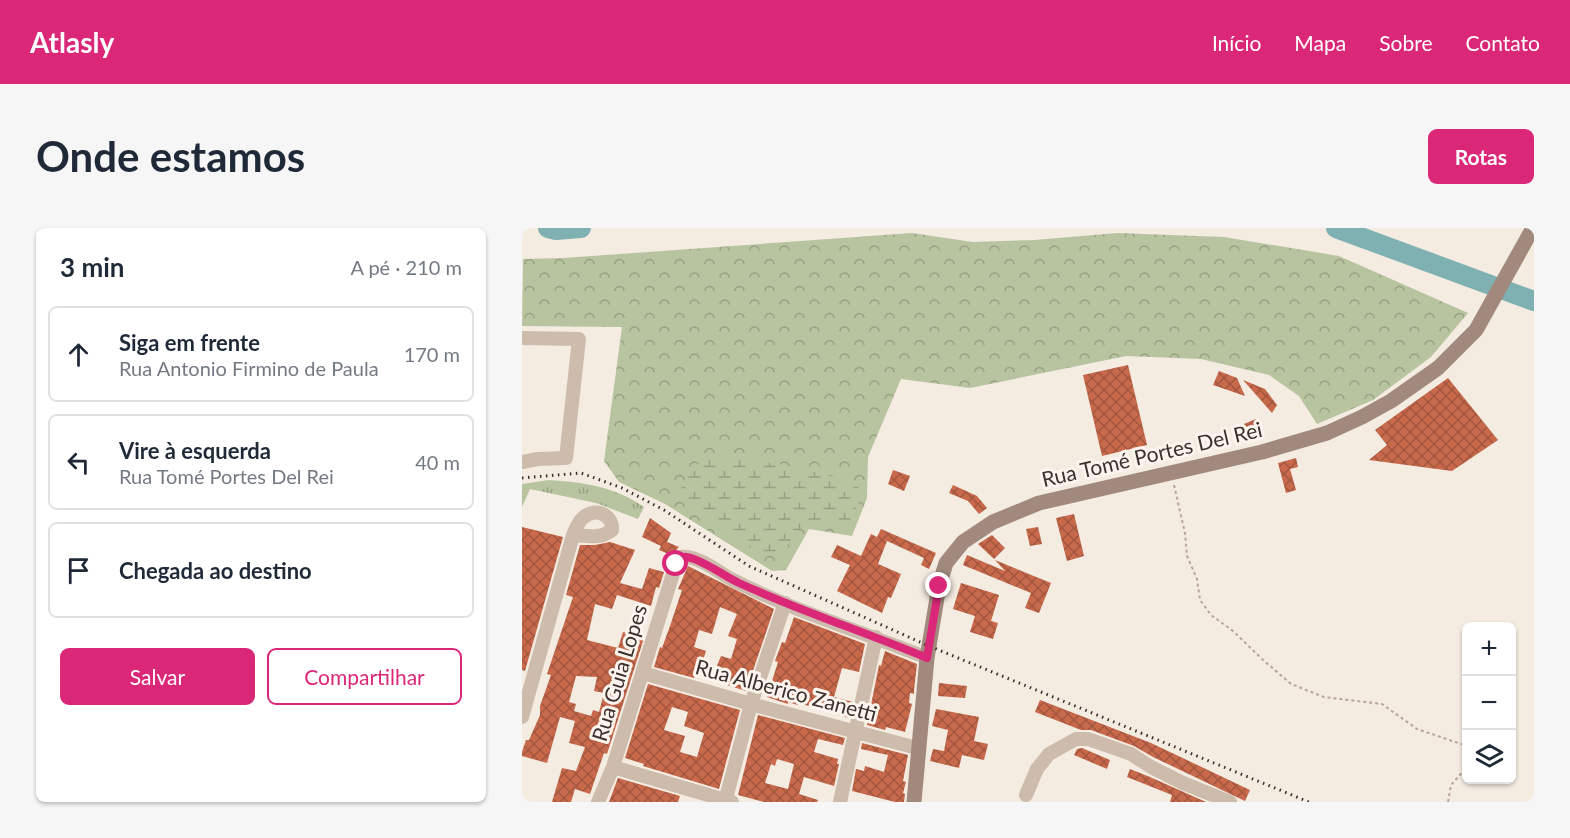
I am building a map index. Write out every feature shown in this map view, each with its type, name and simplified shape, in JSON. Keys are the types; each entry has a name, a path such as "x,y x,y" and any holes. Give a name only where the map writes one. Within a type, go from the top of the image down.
{"main road":[{"name":"Rua Tomé Portes Del Rei","path":"914,802 917,748 927,658 939,586 946,563 963,542 993,522 1039,503 1262,452 1327,433 1362,417 1391,401 1438,368 1476,330 1531,232"}],"street":[{"path":"522,338 579,339 566,458 522,462"},
{"path":"522,717 573,535"},
{"name":"Rua Guia Lopes","path":"598,802 613,767 676,564 681,557 690,557 737,582 785,603"},
{"path":"613,767 728,801 751,704 785,603 927,658"},
{"path":"840,802 876,637"},
{"name":"Rua Alberico Zanetti","path":"643,673 917,748"},
{"path":"1026,795 1037,769 1049,754 1076,739 1088,739 1131,754 1183,783 1230,802"}],"path":[{"path":"1170,473 1180,509 1187,556 1197,579 1200,600 1210,615 1233,631 1291,684 1324,697 1382,704 1417,729 1462,744"},
{"path":"1448,802 1451,785 1462,773"}],"green space":[{"path":"912,233 973,242 1034,240 1117,233 1224,237 1339,256 1468,313 1431,357 1373,400 1317,424 1299,396 1269,375 1201,359 1126,356 970,388 901,379 868,457 867,498 852,536 809,529 786,570 772,571 665,504 619,482 604,461 622,327 522,326 523,259"},
{"path":"713,457 786,466 858,484 859,502 849,522 831,518 805,524 790,543 772,556 720,531 698,514 680,491 689,469"},
{"path":"549,480 574,482 611,490 644,507 638,519 596,503 530,489 522,507 522,484"}],"building":[{"path":"1128,365 1147,445 1102,456 1083,375"},
{"path":"1219,371 1237,378 1245,396 1213,385"},
{"path":"1448,378 1498,440 1452,471 1369,460 1387,445 1375,430"},
{"path":"1243,380 1265,389 1277,405 1272,413"},
{"path":"1256,419 1263,433 1251,439 1244,424"},
{"path":"1296,458 1298,467 1290,469 1296,490 1286,493 1278,463"},
{"path":"893,470 910,476 904,491 888,484"},
{"path":"953,485 977,496 987,508 979,514 968,501 949,493"},
{"path":"1074,514 1084,556 1067,561 1056,518"},
{"path":"650,518 671,533 667,542 679,547 671,555 659,550 661,546 642,537"},
{"path":"522,527 563,537 525,671 522,670"},
{"path":"1038,527 1042,544 1030,546 1026,529"},
{"path":"881,529 936,553 929,569 921,565 924,558 887,541 878,564 901,574 882,613 837,591 850,565 831,557 837,545 861,556 871,534 877,537"},
{"path":"992,535 1005,548 994,559 978,544"},
{"path":"610,542 635,550 620,583 642,589 649,568 664,572 659,588 656,587 651,606 617,595 612,609 595,604 587,640 618,648 623,632 644,638 607,754 604,753 590,794 575,789 571,802 552,802 562,768 576,771 585,747 569,743 575,721 560,717 547,763 522,756 522,752 540,715 540,706 551,675 547,674 573,597 566,595 580,545","holes":["576,676 597,677 594,691 604,693 599,712 593,710 591,716 574,711 576,704 569,702"]},
{"path":"967,555 1005,571 995,560 1051,583 1039,613 1025,608 1031,593 963,565"},
{"path":"688,566 774,609 746,691 711,680 721,656 731,659 737,639 728,636 737,614 720,607 712,634 699,630 694,647 706,651 698,676 694,678 654,667 682,590 678,589"},
{"path":"961,583 999,595 991,621 998,623 993,639 970,632 975,616 953,609"},
{"path":"794,617 865,644 859,672 842,668 834,697 853,702 849,718 799,703 798,705 788,702 788,704 767,697 778,662 775,661 782,642 785,643"},
{"path":"885,651 917,664 914,694 910,693 909,703 912,704 905,732 867,725 879,665 881,666"},
{"path":"939,683 967,686 965,698 938,696"},
{"path":"648,684 740,710 719,789 643,766 644,764 625,758","holes":["672,707 688,712 684,726 704,733 697,757 680,752 685,736 664,730"]},
{"path":"1040,700 1151,743 1250,790 1245,801 1134,746 1091,730 1081,730 1035,712"},
{"path":"936,709 979,717 974,741 988,744 984,760 962,755 959,768 930,761 933,749 944,751 948,730 932,726"},
{"path":"758,715 845,738 843,745 818,739 814,752 838,759 837,764 839,764 834,786 804,777 799,794 818,800 817,802 764,802 738,795","holes":["777,759 794,764 788,789 765,783 771,764 775,766"]},
{"path":"862,743 908,755 903,781 906,782 903,793 905,794 904,802 895,802 852,791 856,769 864,771 865,766 884,772 888,755 861,749"},
{"path":"1082,748 1110,760 1107,769 1074,755 1077,749"},
{"path":"1130,769 1206,802 1170,802 1172,795 1127,777"},
{"path":"618,778 680,796 678,802 609,802"}],"waterway":[{"path":"548,228 556,230 581,228"},
{"path":"1336,228 1534,301"}],"railway":[{"path":"522,478 581,473 622,488 664,510 749,566 929,646 1309,802"}],"route":[{"path":"676,564 681,557 690,557 737,582 785,603 927,658 939,586"}]}
